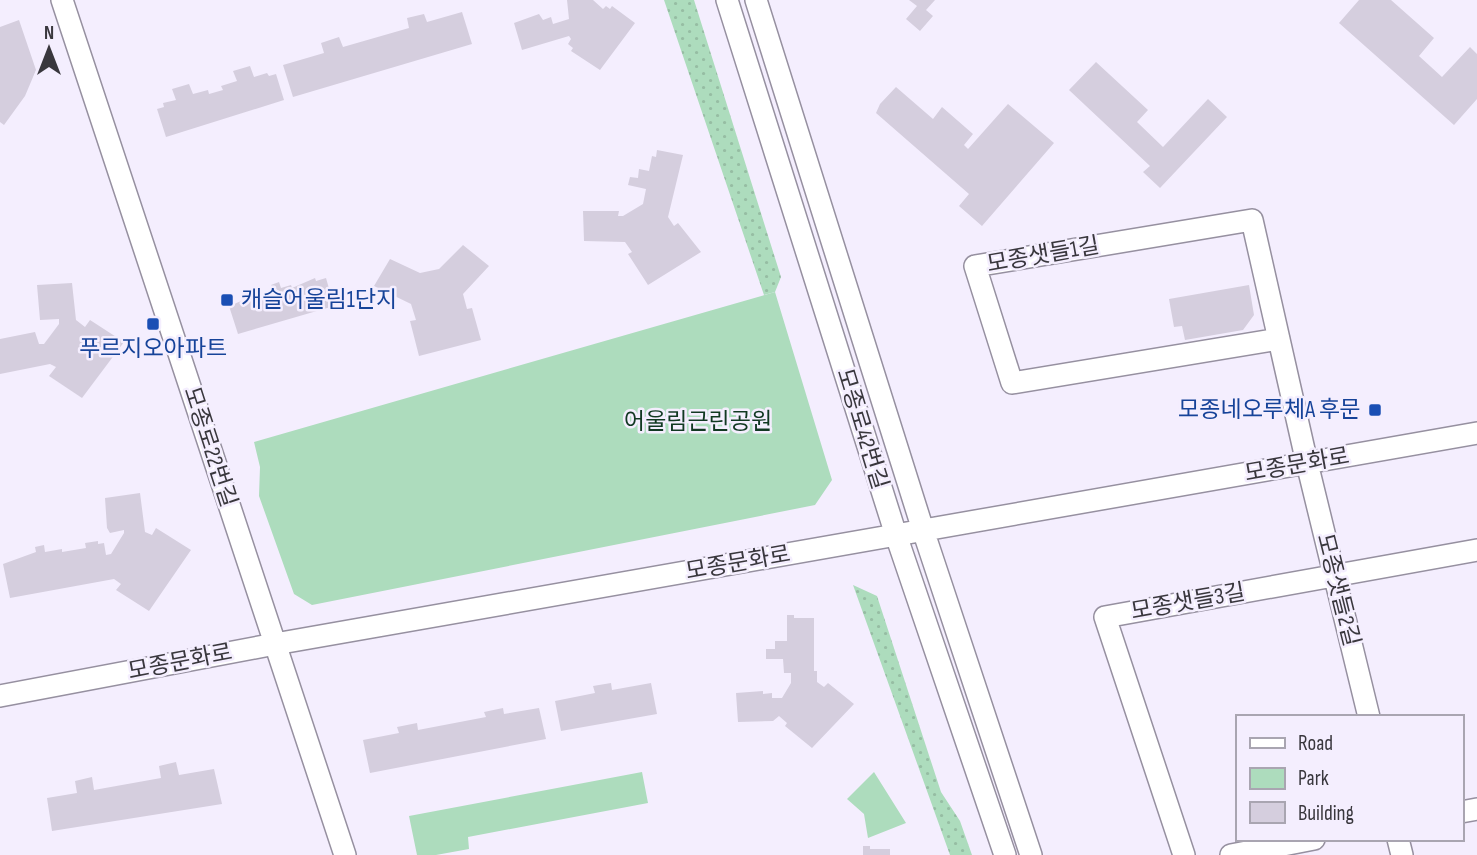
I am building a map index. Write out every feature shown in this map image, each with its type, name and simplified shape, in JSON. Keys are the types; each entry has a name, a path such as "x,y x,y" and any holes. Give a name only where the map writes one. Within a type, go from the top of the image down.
{"street":[{"name":"모종로22번길","path":"62,0 345,855"},
{"name":"모종로42번길","path":"727,0 896,535 1005,855"},
{"name":"모종로42번길","path":"756,0 923,530 1031,855"},
{"name":"모종샛들1길","path":"1279,339 1012,383 975,266 1252,220 1279,339 1307,463"},
{"name":"모종문화로","path":"0,696 275,644 1477,433"},
{"name":"모종샛들2길","path":"1307,463 1369,715"},
{"name":"모종샛들3길","path":"1184,855 1104,617 1477,550"},
{"path":"1231,855 1304,841"}],"green space":[{"path":"664,0 694,0 781,277 775,292 764,295"},
{"name":"어울림근린공원","path":"775,292 832,480 815,505 312,605 294,594 259,496 260,467 254,442"},
{"path":"853,585 877,596 941,792 960,821 972,855 950,855"},
{"path":"642,772 648,803 468,837 469,849 436,855 417,855 409,816"},
{"path":"874,772 906,823 868,838 864,814 847,799"}],"building":[{"path":"567,0 593,0 603,9 606,6 610,9 612,6 635,23 600,70 571,51 573,48 568,44 571,39 569,36 522,50 514,23 539,14 543,20 551,17 553,24 569,19"},
{"path":"909,0 935,0 926,10 933,16 920,31 906,19 917,6"},
{"path":"1359,0 1391,0 1434,38 1419,56 1442,77 1470,47 1477,54 1477,99 1454,125 1339,23"},
{"path":"462,12 472,44 293,97 283,65 324,53 321,43 339,37 343,47 409,28 407,18 424,14 427,22"},
{"path":"19,20 36,70 25,96 4,125 0,122 0,27"},
{"path":"1096,62 1148,110 1137,122 1163,147 1208,99 1227,117 1160,188 1143,172 1150,166 1069,90"},
{"path":"250,66 254,77 267,73 269,76 276,74 284,100 166,137 157,109 164,107 163,103 176,100 172,89 189,84 193,94 208,90 209,94 223,90 221,86 237,81 233,71"},
{"path":"896,87 933,119 942,107 973,134 964,145 968,149 1008,104 1054,143 982,226 959,206 969,194 876,113 880,104"},
{"path":"657,150 683,155 668,217 674,226 678,223 701,252 648,285 628,254 632,252 625,242 584,241 583,211 619,211 618,216 623,216 643,204 646,189 628,185 630,177 638,178 639,169 649,171 652,156 656,157"},
{"path":"463,245 489,266 463,294 467,309 472,308 481,340 419,356 410,321 416,320 411,304 374,286 390,259 420,273 439,269"},
{"path":"315,278 316,281 326,278 334,306 238,334 229,306 256,295 257,298 264,296 263,294 273,290 271,285 279,282 281,288 291,285 292,288"},
{"path":"72,283 76,320 85,327 90,320 124,342 82,398 49,376 56,367 50,364 0,374 0,339 35,332 39,344 44,344 59,324 59,319 40,320 37,285"},
{"path":"1249,285 1254,315 1243,330 1185,340 1182,326 1174,327 1169,299"},
{"path":"140,493 145,532 152,535 156,528 191,550 149,611 116,590 121,584 114,579 10,598 3,564 36,552 35,547 44,545 45,552 62,549 62,552 86,548 85,543 98,541 98,544 104,543 106,555 111,554 124,530 110,533 107,528 105,498"},
{"path":"787,615 794,615 794,618 814,618 814,671 817,671 817,682 824,687 828,683 854,704 812,748 785,726 787,723 779,716 773,721 738,722 736,693 763,691 763,694 772,693 772,698 782,698 791,683 791,673 784,673 783,659 766,659 766,649 775,649 775,641 787,641"},
{"path":"611,683 612,690 651,683 657,714 561,731 555,701 595,693 593,686"},
{"path":"503,708 504,714 539,708 546,739 370,773 363,740 399,733 397,727 417,723 418,730 486,717 484,712"},
{"path":"176,762 179,775 214,769 222,804 52,831 47,798 77,793 75,781 92,777 94,790 161,778 159,766"},
{"path":"863,846 870,846 870,849 890,849 890,855 863,855"}],"place":[{"name":"캐슬어울림1단지","path":"227,300"},
{"name":"푸르지오아파트","path":"153,324"},
{"name":"모종네오루체A 후문","path":"1375,410"}]}
